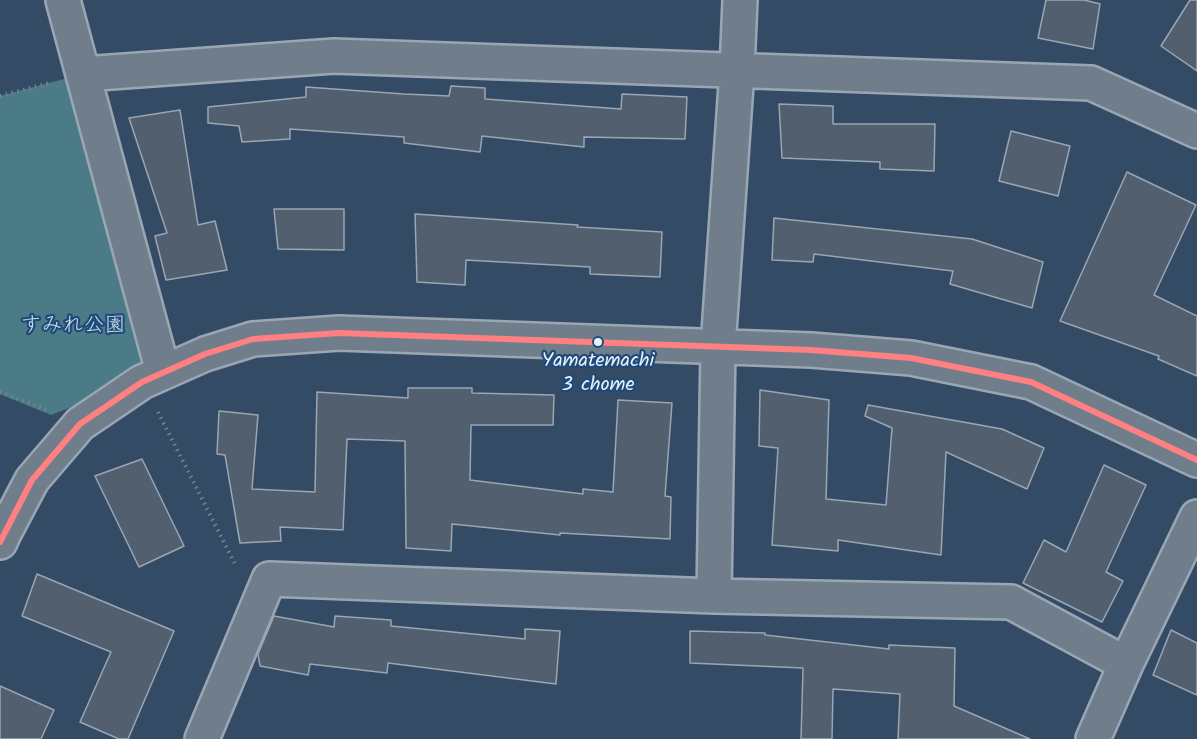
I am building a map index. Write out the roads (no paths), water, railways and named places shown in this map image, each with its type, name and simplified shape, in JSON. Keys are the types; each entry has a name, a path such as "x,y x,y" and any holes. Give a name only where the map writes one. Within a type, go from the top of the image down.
{"street":[{"path":"63,0 83,74 153,377"},
{"path":"714,596 718,347 740,0"},
{"path":"83,74 334,56 1091,83 1197,131"},
{"path":"0,542 32,480 81,424 153,377 205,354 252,339 339,333 811,350 911,358 1031,382 1197,460"},
{"path":"1093,739 1126,664 1197,518"},
{"path":"202,739 269,579 714,596 1011,602 1126,664"}],"place":[{"name":"Yamatemachi 3 chome","path":"598,342"}],"park label":[{"name":"すみれ公園","path":"73,327"}]}
